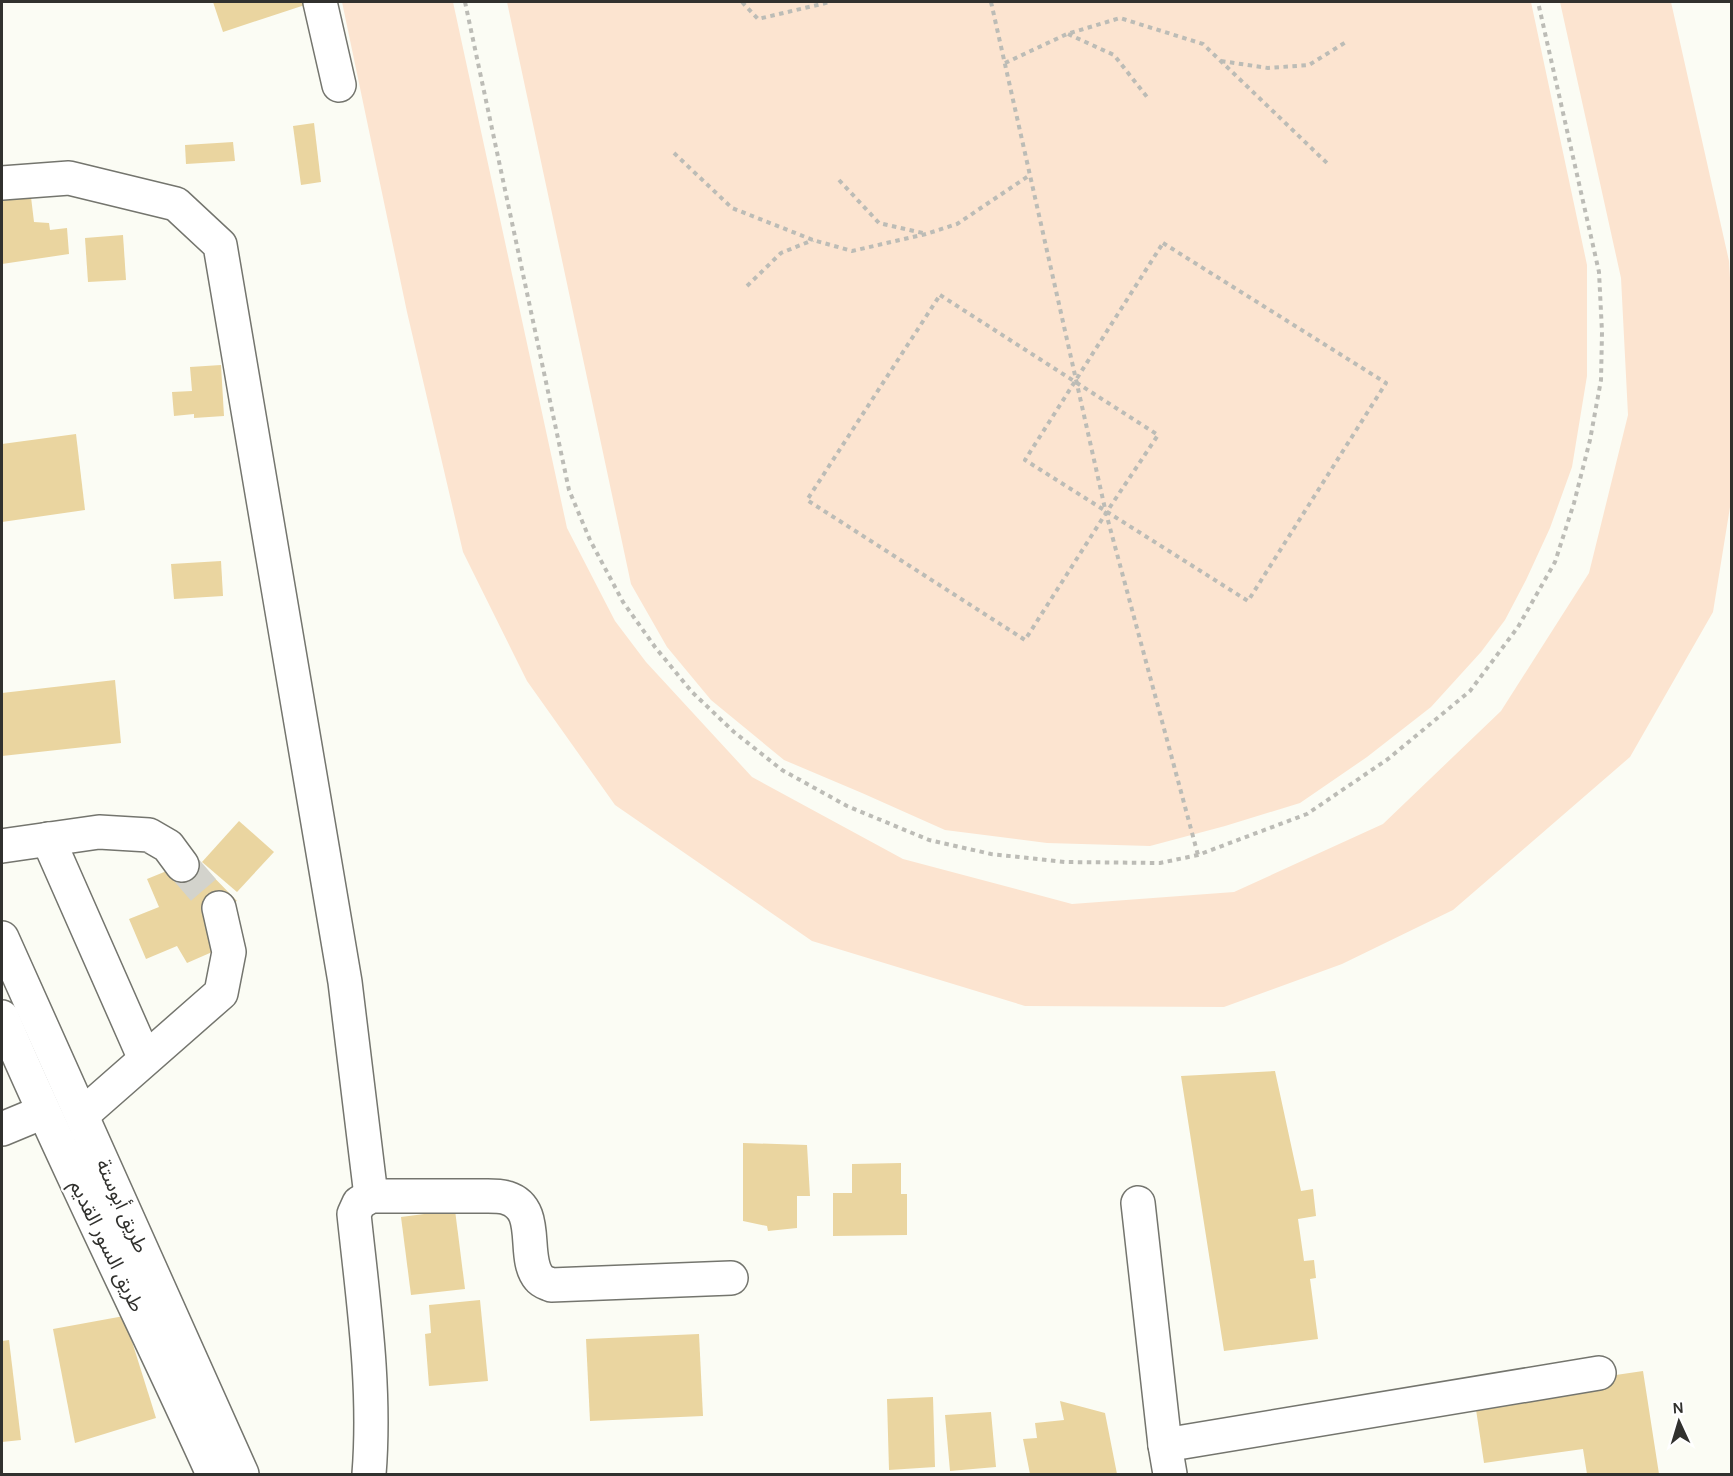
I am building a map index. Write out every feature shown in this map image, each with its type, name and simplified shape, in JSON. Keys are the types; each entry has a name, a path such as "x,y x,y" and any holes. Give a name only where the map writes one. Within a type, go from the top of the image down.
{"street":[{"path":"320,2 339,86"},
{"path":"2,183 69,178 176,204 220,245 345,982 371,1196"},
{"path":"2,846 99,832 149,835 168,846 182,865"},
{"path":"48,839 145,1059"},
{"path":"82,1115 221,993 229,952 219,908"},
{"name":"طريق أبوستة","path":"2,938 242,1474"},
{"name":"طريق السور القديم","path":"2,1017 43,1112 170,1377 213,1474"},
{"path":"2,1129 43,1112"},
{"path":"369,1474 370,1378 354,1214 359,1203 371,1196 507,1197 520,1205 526,1213 535,1272 540,1281 551,1285 731,1278"},
{"path":"1138,1203 1168,1460 1599,1373"}],"path":[{"path":"465,2 569,490 590,540 622,602 655,647 692,692 734,732 782,770 847,806 929,840 991,854 1065,862 1160,863 1198,855 1307,814 1397,751 1470,691 1518,627 1554,562 1575,503 1590,440 1600,380 1602,332 1599,272 1538,2"},
{"path":"742,2 758,19 830,2"},
{"path":"991,2 1106,513 1198,855"},
{"path":"1005,63 1067,34 1120,18 1203,44 1328,164"},
{"path":"1067,34 1114,54 1147,98"},
{"path":"1221,61 1268,68 1309,65 1346,42"},
{"path":"674,153 732,208 813,240 852,251 926,234 957,224 1030,175"},
{"path":"839,180 879,223 926,234"},
{"path":"747,286 781,254 813,240"},
{"path":"1162,243 1386,383 1248,601 1024,460 1076,381 1162,243"},
{"path":"940,295 1076,381 1158,435 1025,640 807,500 940,295"}],"shaded area":[{"path":"342,2 453,2 567,528 615,621 646,662 752,777 903,859 1072,904 1234,892 1383,824 1501,711 1589,573 1628,415 1621,278 1560,2 1671,2 1729,261 1731,501 1713,612 1630,757 1453,910 1342,964 1224,1007 1025,1006 812,941 615,805 527,681 463,552 407,312"},
{"path":"507,2 1531,2 1587,265 1587,376 1572,467 1550,528 1505,620 1481,652 1431,707 1367,757 1300,803 1150,846 1047,843 945,830 784,760 711,700 667,647 631,584"}],"building":[{"path":"213,2 314,2 223,32"},
{"path":"314,123 321,182 301,185 293,126"},
{"path":"233,142 235,161 186,164 185,145"},
{"path":"2,190 31,197 34,222 49,223 50,230 67,228 69,254 2,264"},
{"path":"123,235 126,280 88,282 85,238"},
{"path":"221,365 224,416 194,418 194,414 174,416 172,392 192,391 190,367"},
{"path":"76,434 85,510 2,522 2,444"},
{"path":"221,561 223,596 174,599 171,564"},
{"path":"115,680 121,743 2,756 2,693"},
{"path":"239,821 274,852 237,892 202,862"},
{"path":"196,859 237,901 204,913 219,949 187,963 177,946 146,959 129,919 159,907 147,879"},
{"path":"1275,1071 1301,1191 1313,1189 1316,1216 1298,1219 1304,1261 1314,1260 1316,1278 1310,1279 1318,1339 1224,1351 1181,1076"},
{"path":"743,1143 807,1145 810,1196 797,1196 797,1228 768,1231 767,1226 743,1221"},
{"path":"901,1163 901,1194 907,1194 907,1235 833,1236 833,1193 852,1193 852,1164"},
{"path":"455,1210 465,1289 411,1295 401,1217"},
{"path":"480,1300 488,1381 429,1386 425,1334 431,1333 429,1305"},
{"path":"124,1316 156,1418 75,1443 53,1329"},
{"path":"699,1334 703,1416 590,1421 586,1339"},
{"path":"9,1340 21,1440 2,1442 2,1341"},
{"path":"1643,1371 1659,1474 1587,1474 1583,1449 1484,1463 1474,1396"},
{"path":"933,1397 935,1467 889,1470 887,1399"},
{"path":"1060,1401 1105,1413 1117,1474 1030,1474 1023,1439 1037,1438 1035,1423 1064,1420"},
{"path":"991,1412 996,1467 950,1471 945,1415"}],"tunnel":[{"path":"182,865 219,908"}]}
